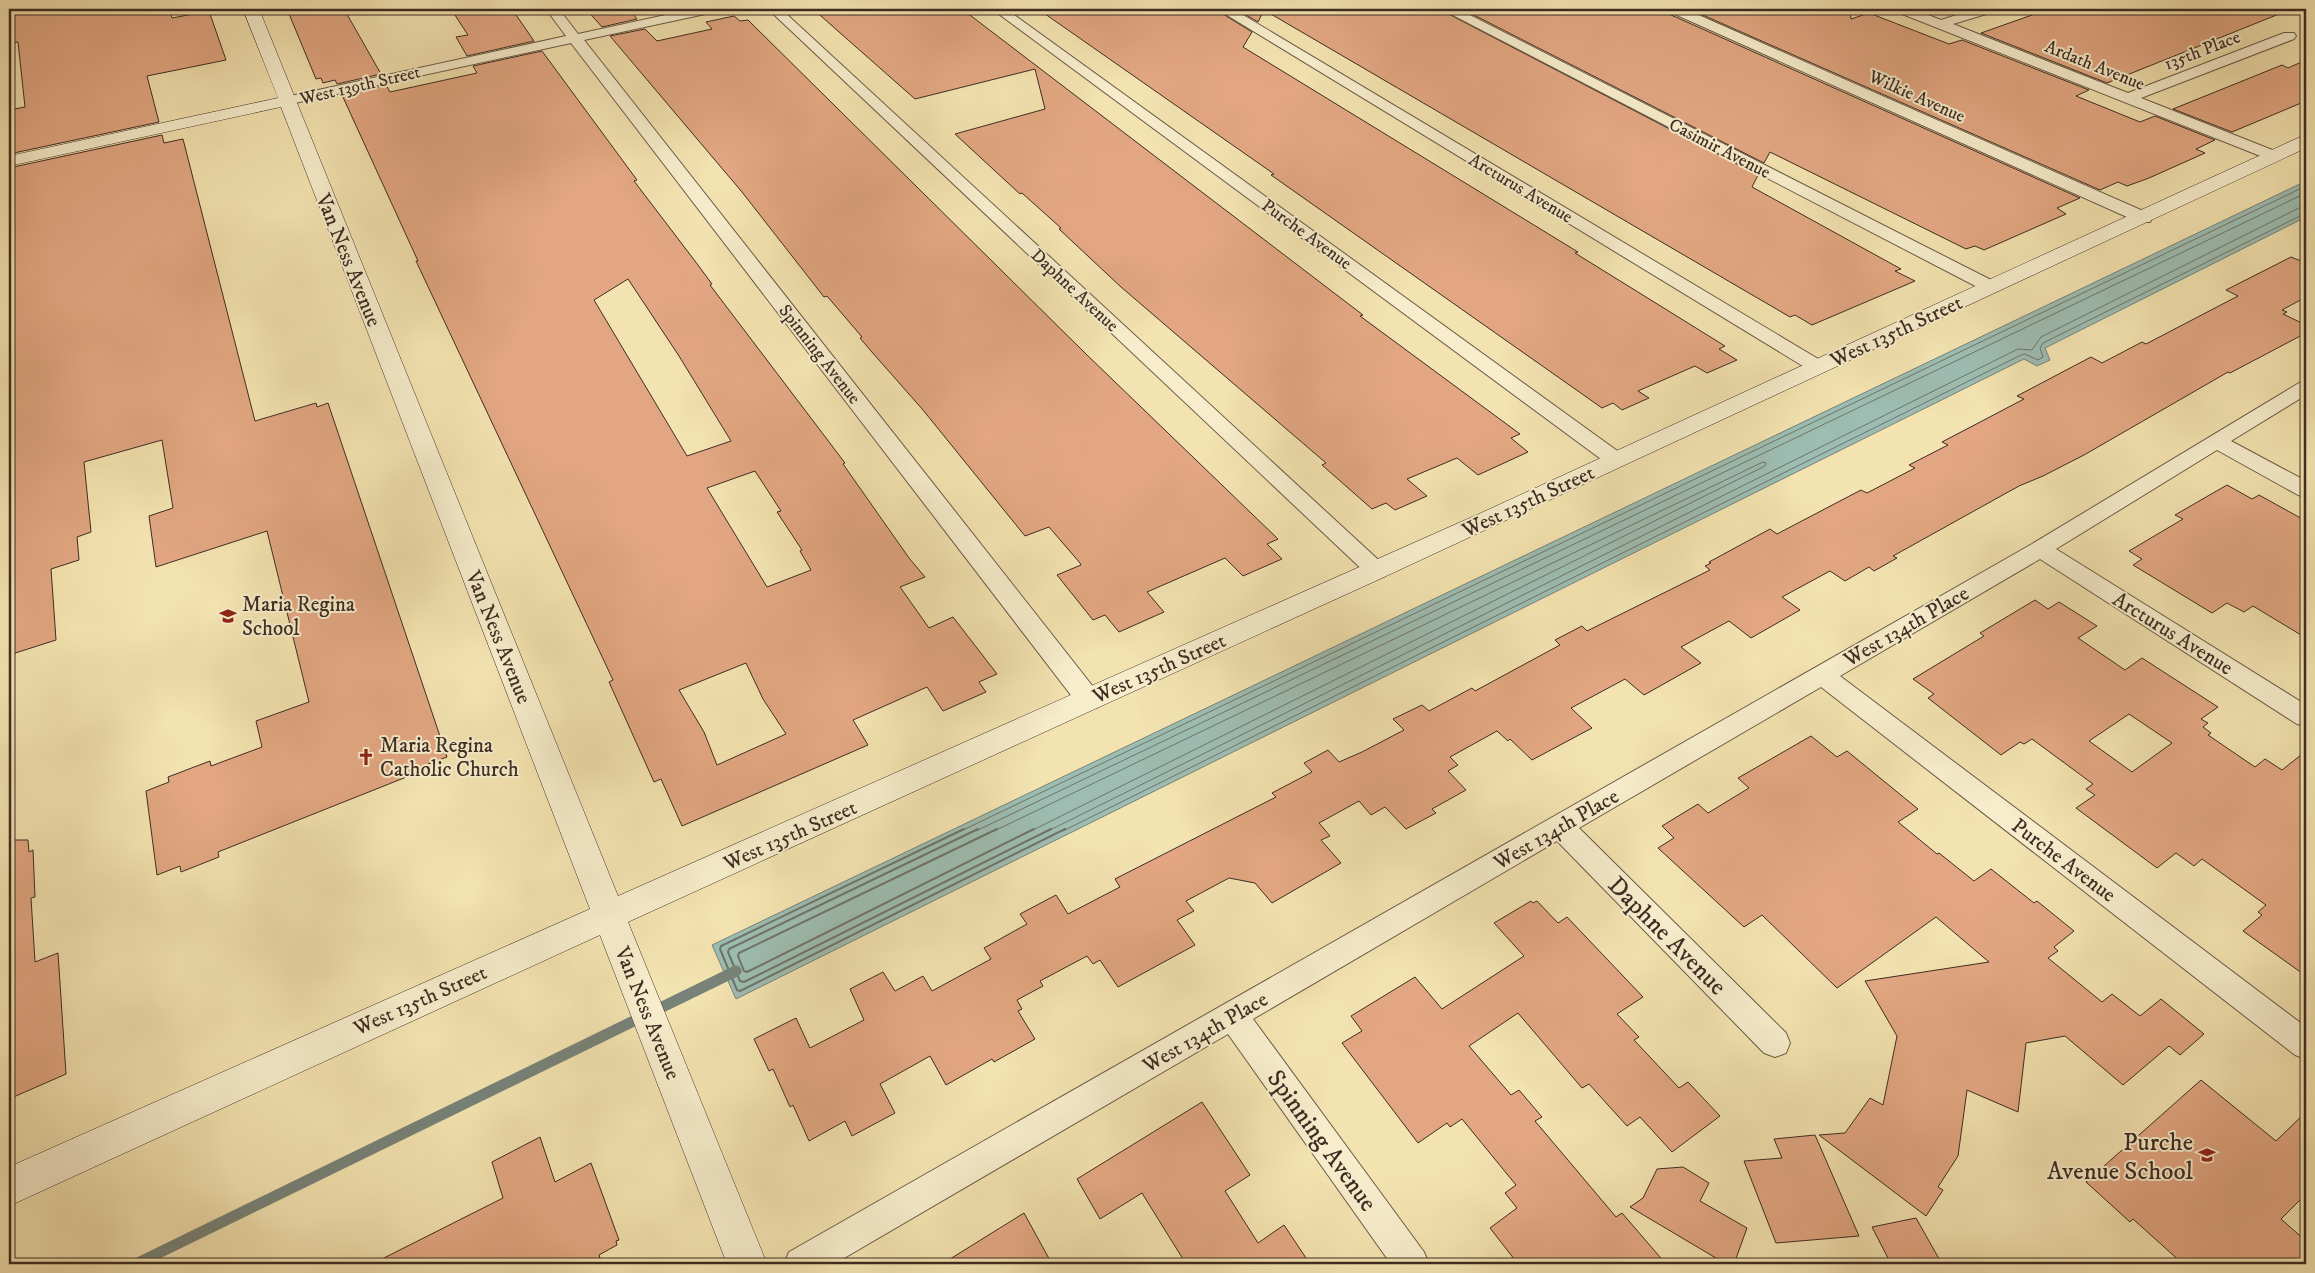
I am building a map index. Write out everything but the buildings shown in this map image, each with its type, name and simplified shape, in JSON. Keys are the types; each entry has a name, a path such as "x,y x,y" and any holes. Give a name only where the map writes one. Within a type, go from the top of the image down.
{"street":[{"name":"Van Ness Avenue","path":"251,9 747,1264"},
{"name":"Spinning Avenue","path":"552,9 1088,700"},
{"name":"West 139th Street","path":"9,161 710,9"},
{"name":"Daphne Avenue","path":"774,9 1376,571"},
{"name":"Purche Avenue","path":"998,9 1616,460"},
{"name":"Arcturus Avenue","path":"1224,9 1818,367"},
{"name":"Casimir Avenue","path":"1448,9 1991,287"},
{"name":"Wilkie Avenue","path":"1675,9 2144,218"},
{"name":"Ardath Avenue","path":"1902,9 2274,156"},
{"path":"1941,24 1988,9"},
{"name":"135th Place","path":"2129,98 2289,36"},
{"name":"West 135th Street","path":"9,1187 339,1036 610,917 1376,571 2144,218 2306,141"},
{"name":"West 134th Place","path":"801,1264 2040,549 2306,387"},
{"path":"2217,442 2306,490"},
{"name":"Arcturus Avenue","path":"2040,549 2306,717"},
{"name":"Purche Avenue","path":"1821,674 2306,1045"},
{"name":"Daphne Avenue","path":"1560,827 1775,1043"},
{"name":"Spinning Avenue","path":"1233,1016 1412,1264"}],"water":[{"path":"2306,181 2306,217 2045,348 2050,360 2037,366 2024,359 736,999 712,945"}],"waterway":[{"path":"136,1264 736,971"}],"place":[{"name":"Maria Regina School","path":"228,616"},
{"name":"Maria Regina Catholic Church","path":"366,757"},
{"name":"Purche Avenue School","path":"2207,1155"}]}
